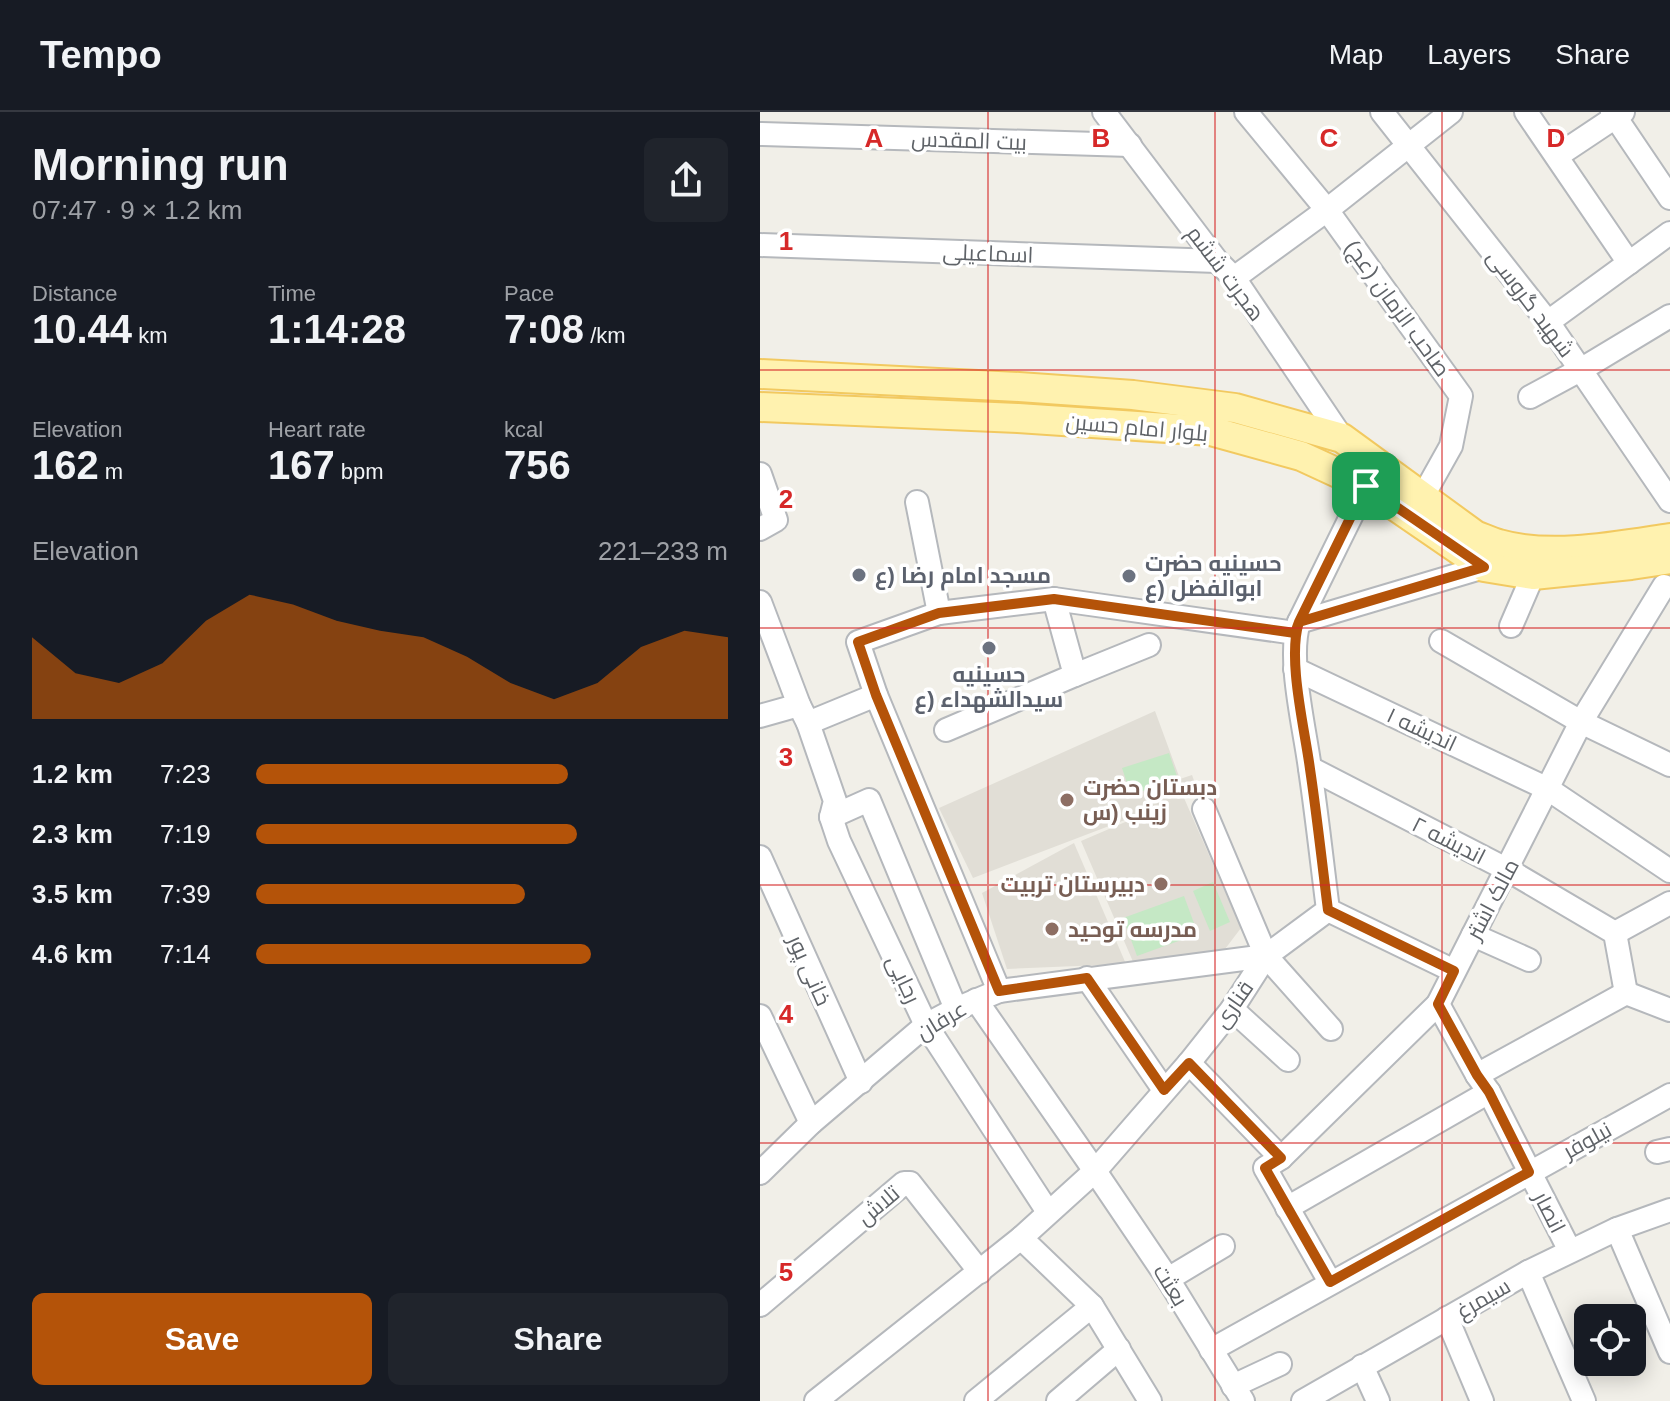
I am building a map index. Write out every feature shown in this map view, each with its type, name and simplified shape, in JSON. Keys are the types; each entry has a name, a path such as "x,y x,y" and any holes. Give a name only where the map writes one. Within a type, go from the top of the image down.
{"main road":[{"name":"بلوار امام حسین","path":"760,374 1133,395 1235,408 1342,438 1475,535 1499,544 1531,550 1591,549 1670,538"},
{"path":"1018,418 1019,387"},
{"name":"بلوار امام حسین","path":"760,407 1018,418 1211,431 1301,456 1366,486 1484,567 1533,575 1670,559"}],"street":[{"name":"هجرت ششم","path":"1104,112 1217,261 1234,278 1342,438"},
{"name":"صاحب الزمان (عج)","path":"1246,112 1327,210 1461,396 1451,446 1423,496"},
{"name":"شهید گروسی","path":"1382,112 1662,470 1670,501"},
{"path":"1234,278 1327,210 1451,112"},
{"path":"1526,112 1629,263"},
{"path":"1557,156 1617,114 1670,198"},
{"name":"بیت المقدس","path":"760,134 1130,145"},
{"path":"1548,322 1670,233"},
{"name":"اسماعیلی","path":"760,245 1217,261"},
{"path":"1530,397 1670,316"},
{"path":"760,474 776,520 760,529"},
{"path":"1366,486 1297,627 1295,669 1328,910 1454,971"},
{"path":"917,502 939,613"},
{"path":"1631,565 1667,588"},
{"path":"999,991 876,695 858,642 939,613 1054,599 1297,627 1484,567"},
{"path":"1511,626 1533,575"},
{"name":"مالک اشتر","path":"1273,1163 1438,1004 1581,722 1667,588"},
{"path":"1054,599 1075,675"},
{"name":"رجایی","path":"760,602 835,801 831,817 839,841 926,1025 1048,1212"},
{"path":"1441,641 1581,722 1670,765"},
{"path":"946,730 1149,645"},
{"name":"اندیشه ۱","path":"1295,669 1548,789 1670,871"},
{"path":"760,716 804,714 876,695"},
{"name":"اندیشه ۲","path":"1310,768 1508,870 1615,933"},
{"name":"بعثت","path":"831,817 869,800 966,1004 1095,1171 1168,1279 1238,1393"},
{"path":"1204,809 1266,956 1331,1029"},
{"name":"خانی پور","path":"760,857 861,1082"},
{"path":"1626,993 1615,933 1670,903"},
{"name":"قناری","path":"816,1401 980,1272 1095,1171 1232,1009 1266,956 1328,910"},
{"path":"1473,935 1529,960"},
{"name":"عرفان","path":"760,1173 811,1123 926,1025 966,1004 999,991 1266,956"},
{"path":"1087,978 1164,1090"},
{"path":"1626,993 1670,1010"},
{"path":"1287,1208 1626,993"},
{"name":"انصار","path":"1438,1004 1483,1083 1570,1251"},
{"path":"1232,1009 1288,1060"},
{"path":"760,1016 811,1123"},
{"path":"1189,1063 1273,1163 1287,1208 1330,1282"},
{"name":"نیلوفر","path":"1211,1350 1670,1095"},
{"name":"تلاش","path":"760,1305 907,1182 980,1272"},
{"name":"سیمرغ","path":"1303,1401 1528,1272 1617,1229 1670,1210"},
{"path":"1617,1229 1670,1352"},
{"path":"1021,1238 1092,1306 1150,1401"},
{"path":"1168,1279 1223,1246"},
{"path":"1528,1272 1584,1401"},
{"path":"976,1401 1092,1306"},
{"path":"1447,1318 1482,1401"},
{"path":"1058,1401 1119,1349"},
{"path":"1238,1393 1280,1364"},
{"path":"1362,1366 1378,1401"}],"shaded area":[{"path":"1155,711 1180,779 1192,775 1198,792 1184,798 1241,928 1222,953 1134,964 1081,841 1172,802 973,878 939,808"},
{"name":"مدرسه توحید","path":"1074,843 1126,964 1007,969 982,893"}],"green space":[{"path":"1169,753 1178,779 1131,795 1122,768"},
{"path":"1213,882 1230,922 1210,931 1193,891"},
{"path":"1184,896 1198,934 1137,956 1123,918"}],"place":[{"name":"مسجد امام رضا (ع","path":"859,575"},
{"name":"حسینیه حضرت ابوالفضل (ع","path":"1129,576"},
{"name":"حسینیه سیدالشهداء (ع","path":"989,648"},
{"name":"دبستان حضرت زینب (س","path":"1067,800"},
{"name":"دبیرستان تربیت","path":"1161,884"},
{"name":"مدرسه توحید","path":"1052,929"}],"route":[{"path":"1366,486 1299,622 1295,633 1054,599 939,613 858,642 876,695 999,991 1087,978 1164,1090 1189,1063 1281,1158 1265,1168 1330,1282 1529,1172 1489,1092 1438,1004 1454,971 1328,910 1295,669 1295,633 1299,622 1484,567 1366,486"}]}
